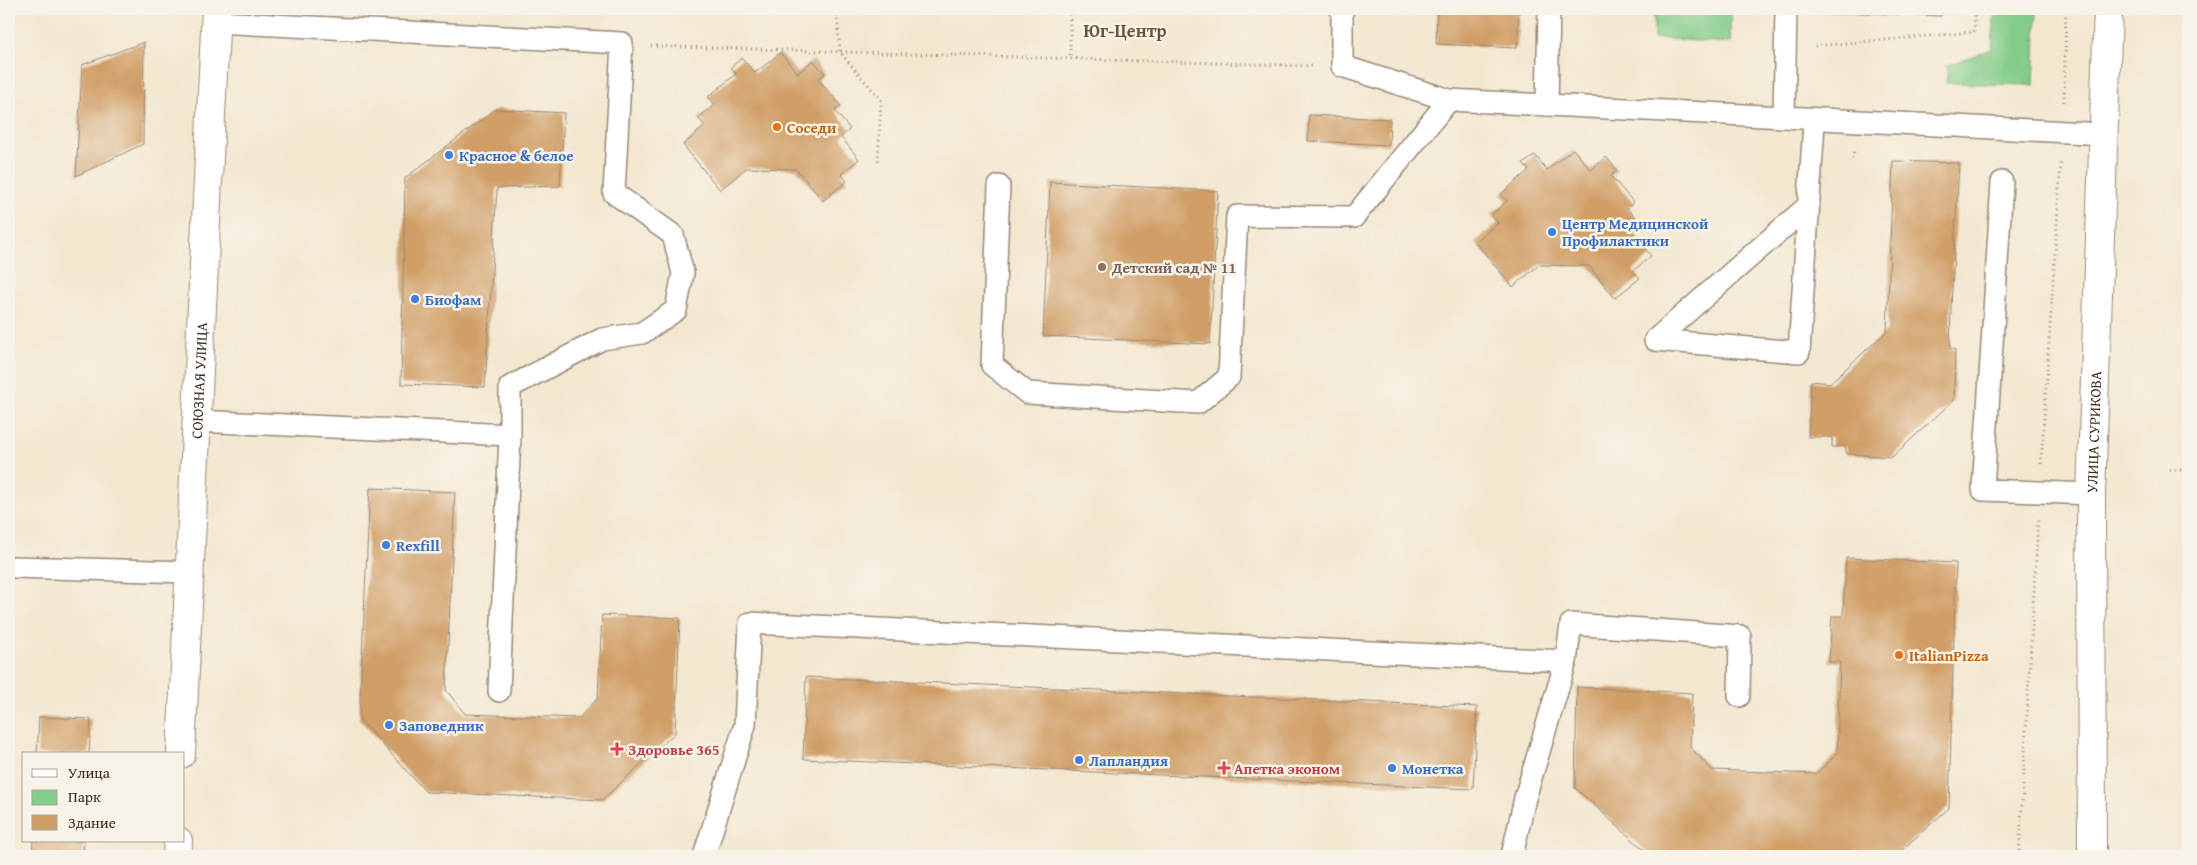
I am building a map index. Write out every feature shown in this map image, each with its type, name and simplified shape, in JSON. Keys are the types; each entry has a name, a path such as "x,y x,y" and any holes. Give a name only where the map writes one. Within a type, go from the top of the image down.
{"street":[{"name":"УЛИЦА СУРИКОВА","path":"2092,856 2091,494 2108,9"},
{"name":"СОЮЗНАЯ УЛИЦА","path":"181,752 216,15"},
{"path":"177,856 178,842"}],"lane":[{"path":"1342,9 1342,66 1449,100 2104,134"},
{"path":"1547,105 1549,9"},
{"path":"1784,117 1786,9"},
{"path":"216,15 622,43 614,193 673,235 683,273 676,310 642,333 602,339 510,388 510,435 498,692"},
{"path":"999,186 992,365 1027,393 1198,403 1229,377 1237,216 1354,216 1449,100"},
{"path":"1808,206 1655,340 1799,352 1814,118"},
{"path":"2002,182 1983,490 2091,494"},
{"path":"196,421 510,435"},
{"path":"14,567 189,572"},
{"path":"704,856 744,725 750,623 1566,661"},
{"path":"1512,856 1525,798 1566,661 1571,624 1740,636 1739,696"}],"path":[{"path":"1070,9 1070,58"},
{"path":"1815,46 1974,32 1975,9"},
{"path":"2019,856 2039,492 2063,132 2066,9"},
{"path":"837,15 840,52 881,100 878,162"},
{"path":"622,43 645,46 1342,66"},
{"path":"2170,470 2188,470"}],"green space":[{"path":"1654,9 1731,9 1730,43 1654,38"},
{"path":"1995,9 2037,9 2034,85 1946,83 1948,65 1992,49"}],"building":[{"path":"1437,9 1519,9 1517,48 1436,44"},
{"path":"1816,9 1941,9 1941,16 1816,11"},
{"path":"144,42 143,144 76,176 82,65"},
{"path":"780,53 798,73 813,60 825,74 818,79 841,106 835,111 850,129 841,137 859,159 841,174 847,181 823,201 796,169 746,168 720,190 683,145 705,126 698,118 715,105 708,97 736,74 731,67 742,58 755,73"},
{"path":"496,109 564,113 560,186 497,188 485,387 401,384 405,178"},
{"path":"1309,115 1390,119 1389,145 1308,141"},
{"path":"1573,149 1591,170 1606,157 1617,170 1611,176 1634,203 1627,208 1642,226 1633,234 1651,256 1633,271 1640,278 1615,298 1589,266 1539,265 1513,287 1475,242 1498,223 1491,215 1507,201 1501,194 1529,170 1523,164 1535,155 1547,170"},
{"path":"1893,161 1959,163 1950,349 1955,349 1954,400 1892,457 1847,454 1845,446 1832,447 1832,437 1808,437 1811,381 1830,383 1887,331"},
{"path":"1050,182 1218,191 1210,344 1043,336"},
{"path":"370,488 455,492 446,690 465,714 579,718 598,698 602,615 680,618 675,733 602,800 426,792 359,719"},
{"path":"1846,558 1956,563 1949,808 1895,856 1651,856 1575,788 1577,687 1692,693 1690,747 1712,770 1816,774 1837,754 1840,662 1829,662 1832,616 1843,616"},
{"path":"806,677 1477,707 1473,789 803,759"},
{"path":"39,717 91,719 89,752 37,752"},
{"path":"33,842 84,842 83,856 32,855"}],"place":[{"name":"Соседи","path":"777,127"},
{"name":"Красное & белое","path":"449,155"},
{"name":"Центр Медицинской Профилактики","path":"1552,232"},
{"name":"Детский сад № 11","path":"1102,267"},
{"name":"Биофам","path":"415,299"},
{"name":"Rexfill","path":"386,545"},
{"name":"ItalianPizza","path":"1899,655"},
{"name":"Заповедник","path":"389,725"},
{"name":"Здоровье 365","path":"617,749"},
{"name":"Лапландия","path":"1079,760"},
{"name":"Апетка эконом","path":"1224,768"},
{"name":"Монетка","path":"1392,768"}],"district":[{"name":"Юг-Центр","path":"1125,30"}]}
